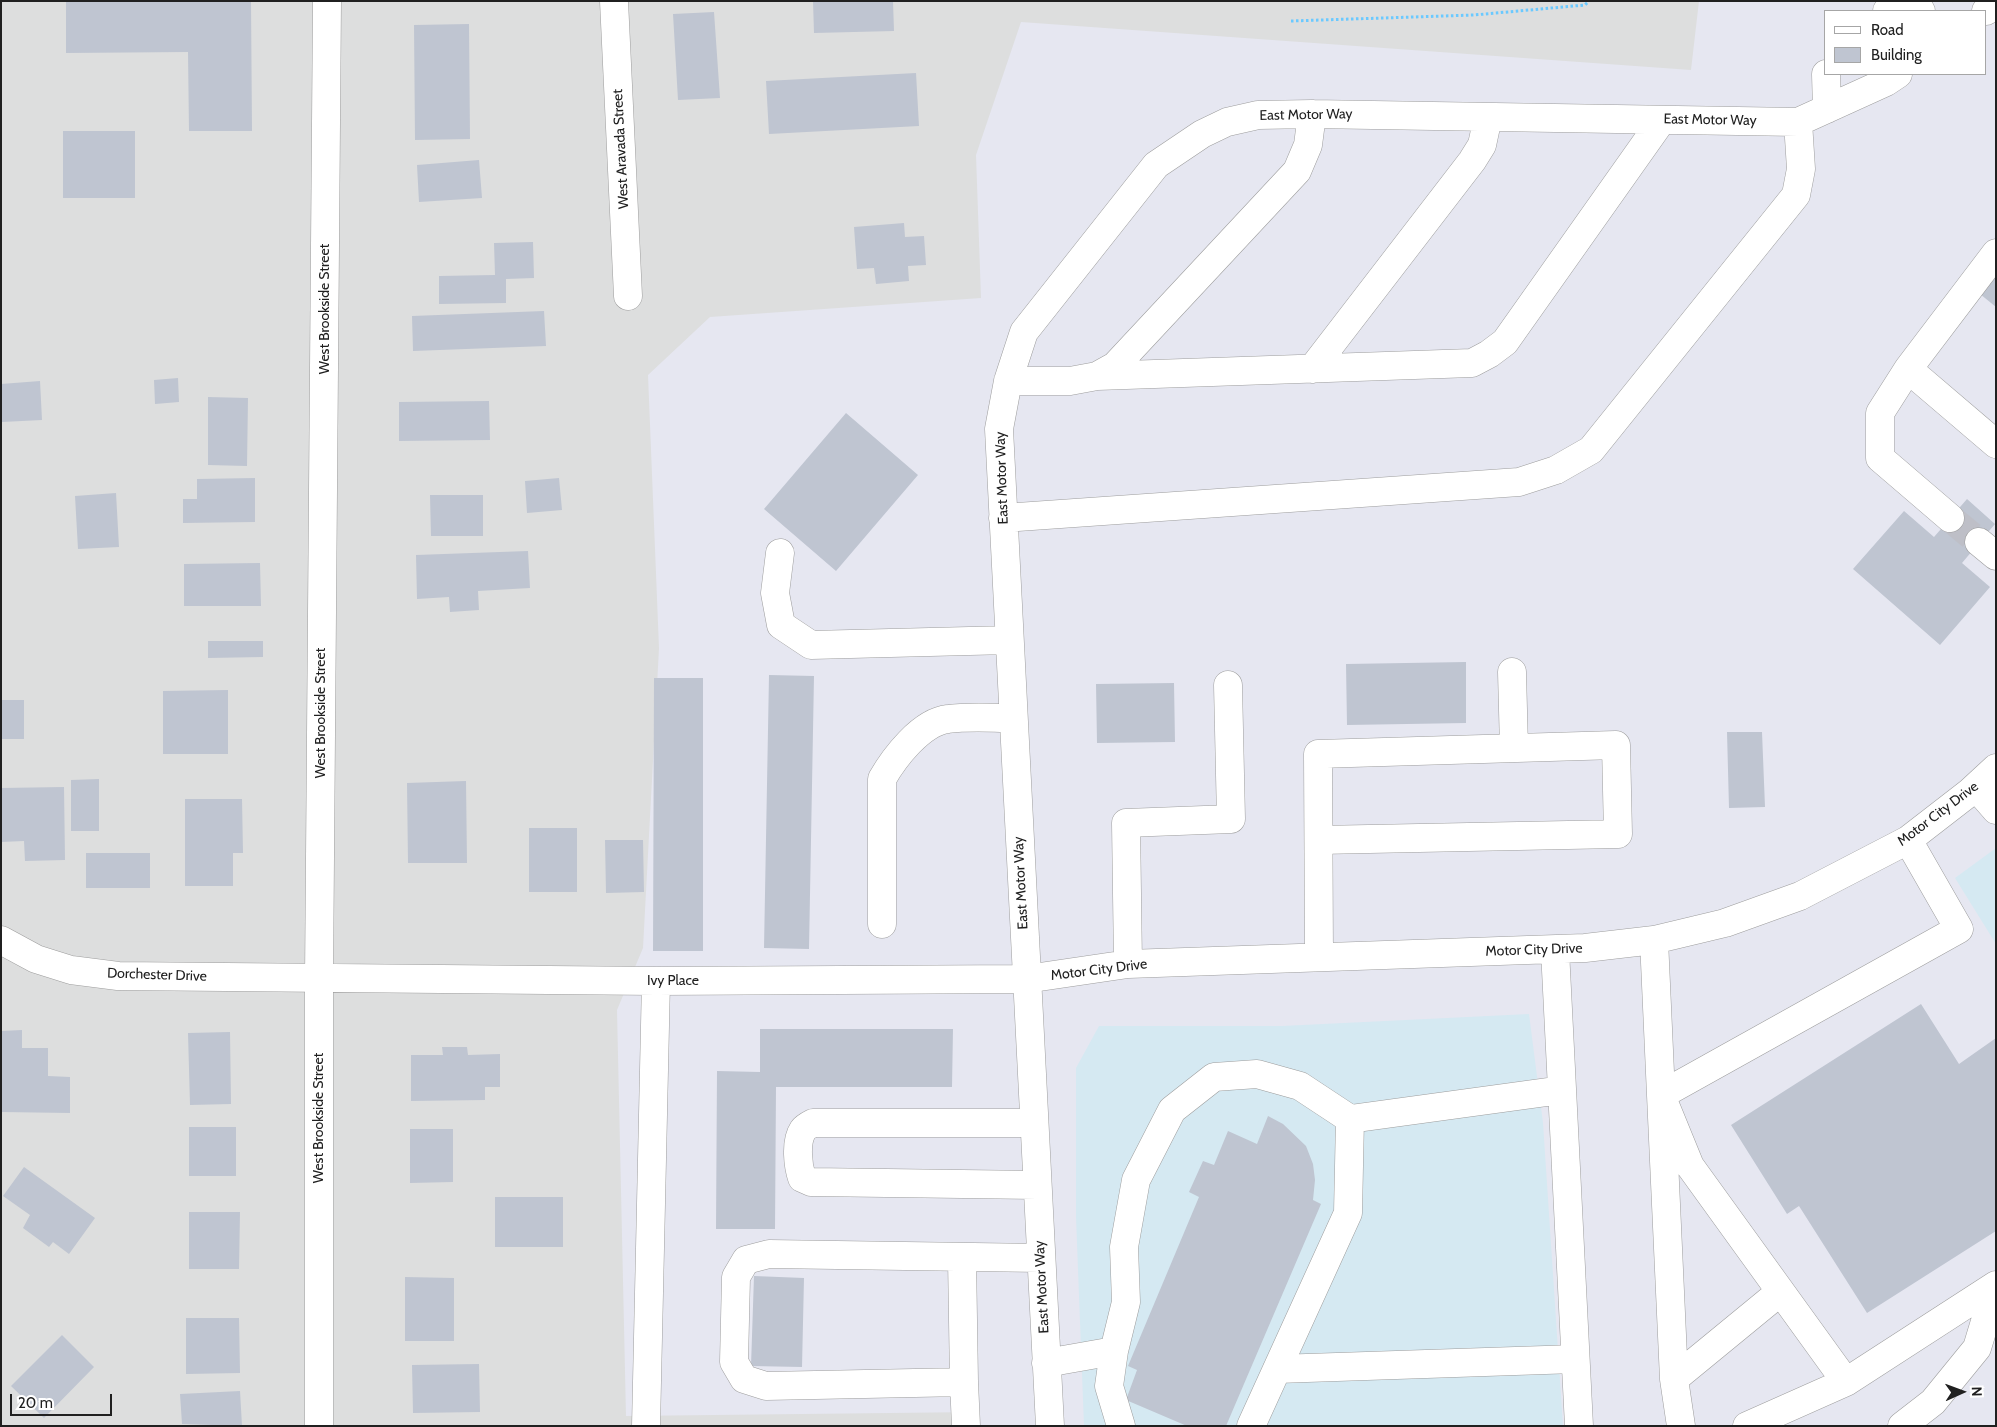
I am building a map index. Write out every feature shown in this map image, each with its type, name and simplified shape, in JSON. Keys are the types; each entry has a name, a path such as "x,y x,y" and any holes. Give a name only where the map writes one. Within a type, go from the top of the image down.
{"street":[{"name":"West Brookside Street","path":"319,1426 319,978 327,1"},
{"name":"West Aravada Street","path":"614,1 628,296"},
{"path":"1888,10 1897,1"},
{"path":"1826,75 1827,109"},
{"name":"East Motor Way","path":"1050,1426 999,429 1008,382 1024,332 1156,165 1202,134 1227,122 1258,115 1312,114 1798,122 1886,82 1896,75"},
{"path":"1097,376 1116,366 1297,171 1308,145 1312,114"},
{"path":"1312,369 1472,161 1482,145 1488,117"},
{"path":"1008,382 1070,381 1097,376 1472,364 1505,342 1662,120"},
{"path":"1003,518 1519,482 1556,470 1590,450 1796,195 1801,169 1798,122"},
{"path":"1950,518 1880,458 1880,413 1908,369 1996,253"},
{"path":"1908,369 1996,444"},
{"path":"780,553 775,593 782,625 811,645 1009,640"},
{"path":"1512,672 1514,748"},
{"path":"1128,964 1126,823 1231,819 1228,685"},
{"path":"882,924 882,779 894,760 923,730 946,719 1013,718"},
{"path":"1319,840 1618,834 1616,745 1318,754 1319,958"},
{"name":"Motor City Drive","path":"1026,979 1128,964 1555,950 1654,940 1725,923 1800,896 1908,840 1976,787 1996,768"},
{"path":"1976,787 1996,810"},
{"path":"1661,1095 1959,929 1908,840"},
{"name":"Dorchester Drive","path":"1,940 36,958 71,970 118,976 319,978"},
{"path":"1654,940 1674,1379 1681,1426"},
{"path":"1555,950 1579,1426"},
{"name":"Ivy Place","path":"319,978 656,981 1026,979"},
{"path":"646,1426 656,981"},
{"path":"1121,1426 1110,1386 1114,1350 1126,1302 1124,1246 1136,1180 1172,1110 1214,1077 1257,1074 1300,1086 1350,1119 1562,1090"},
{"path":"1661,1095 1690,1166 1846,1382"},
{"path":"1251,1426 1348,1213 1350,1119"},
{"path":"1034,1123 813,1124 804,1128 799,1137 799,1170 802,1178 811,1182 1037,1185"},
{"path":"964,1382 766,1386 744,1379 734,1362 736,1277 746,1260 769,1254 1041,1258"},
{"path":"962,1258 966,1426"},
{"path":"1747,1426 1846,1382 1996,1285"},
{"path":"1902,1426 1933,1402 1977,1348 1996,1285"},
{"path":"1674,1379 1780,1292"},
{"path":"1046,1363 1114,1350"},
{"path":"1277,1369 1576,1358"}],"path":[{"path":"1291,20 1474,15 1585,5 1589,1"}],"shaded area":[{"path":"1,1 1699,1 1691,70 1021,22 976,155 981,298 710,317 648,375 659,648 643,948 617,1010 626,1416 977,1412 978,1426 1,1426"},
{"path":"1996,848 1996,944 1955,878"},
{"path":"1529,1014 1543,1123 1563,1426 1084,1426 1076,1217 1076,1068 1099,1026 1282,1026"}],"building":[{"path":"251,1 252,131 189,131 188,52 66,53 66,2"},
{"path":"813,1 893,1 894,31 814,33"},
{"path":"714,12 720,98 678,100 673,14"},
{"path":"469,24 470,139 415,140 414,25"},
{"path":"916,73 919,126 769,134 766,81"},
{"path":"63,131 135,131 135,198 63,198"},
{"path":"479,160 482,198 419,202 417,165"},
{"path":"904,223 905,237 924,236 926,265 908,266 909,281 876,284 874,268 857,269 854,227"},
{"path":"533,242 534,278 506,279 506,303 439,304 439,276 495,275 494,243"},
{"path":"1996,275 1996,307 1980,294"},
{"path":"544,311 546,346 413,351 412,316"},
{"path":"178,378 179,402 155,404 154,380"},
{"path":"40,381 42,420 2,422 1,384"},
{"path":"208,397 248,398 247,466 208,465"},
{"path":"489,401 490,440 399,441 399,402"},
{"path":"846,413 918,475 836,571 764,509"},
{"path":"255,478 255,522 183,523 183,499 197,499 197,479"},
{"path":"559,478 562,510 527,513 525,481"},
{"path":"116,493 119,547 78,549 75,496"},
{"path":"430,495 483,495 483,536 431,536"},
{"path":"1967,499 1995,524 1962,563 1990,587 1940,645 1853,569 1904,511 1934,537"},
{"path":"528,551 530,588 478,591 479,610 450,612 449,597 417,599 416,555"},
{"path":"260,563 261,606 184,606 184,564"},
{"path":"208,641 263,641 263,657 208,658"},
{"path":"1466,662 1466,723 1347,725 1346,664"},
{"path":"769,675 814,676 809,949 764,948"},
{"path":"654,678 703,678 703,951 653,951"},
{"path":"1174,683 1175,742 1097,743 1096,684"},
{"path":"228,690 228,754 163,754 163,691"},
{"path":"1,700 24,700 24,739 1,739"},
{"path":"1727,732 1762,732 1765,807 1729,808"},
{"path":"99,779 99,831 71,831 71,780"},
{"path":"466,781 467,863 408,863 407,783"},
{"path":"64,787 65,860 25,861 24,841 1,842 1,788"},
{"path":"185,799 242,799 243,853 233,853 233,886 185,886"},
{"path":"529,828 577,828 577,892 529,892"},
{"path":"605,840 643,840 644,892 606,893"},
{"path":"86,853 150,853 150,888 86,888"},
{"path":"1921,1004 1959,1064 1996,1038 1996,1231 1867,1313 1799,1206 1787,1214 1731,1125"},
{"path":"760,1029 953,1029 952,1087 776,1087 775,1229 716,1229 717,1071 760,1072"},
{"path":"22,1030 22,1048 48,1048 48,1076 70,1077 70,1113 1,1112 1,1031"},
{"path":"230,1032 231,1104 190,1105 188,1033"},
{"path":"442,1047 467,1047 468,1055 500,1054 500,1087 485,1087 485,1100 411,1101 411,1055 443,1055"},
{"path":"1268,1116 1283,1124 1306,1146 1313,1164 1315,1180 1313,1200 1321,1204 1226,1426 1187,1426 1126,1400 1137,1370 1128,1366 1199,1197 1189,1192 1203,1161 1214,1165 1228,1131 1257,1144"},
{"path":"189,1127 236,1127 236,1176 189,1176"},
{"path":"410,1129 453,1129 453,1182 410,1183"},
{"path":"24,1167 95,1218 69,1254 53,1242 49,1247 23,1228 30,1215 3,1196"},
{"path":"495,1197 563,1197 563,1247 495,1247"},
{"path":"189,1212 240,1212 239,1269 189,1269"},
{"path":"754,1276 804,1278 802,1367 751,1366"},
{"path":"405,1277 454,1278 454,1341 405,1341"},
{"path":"186,1318 239,1318 240,1373 186,1374"},
{"path":"62,1335 94,1367 44,1418 11,1386"},
{"path":"479,1364 480,1412 413,1413 412,1365"},
{"path":"240,1391 242,1426 182,1424 180,1394"}],"tunnel":[{"path":"1950,518 1979,542"}]}
